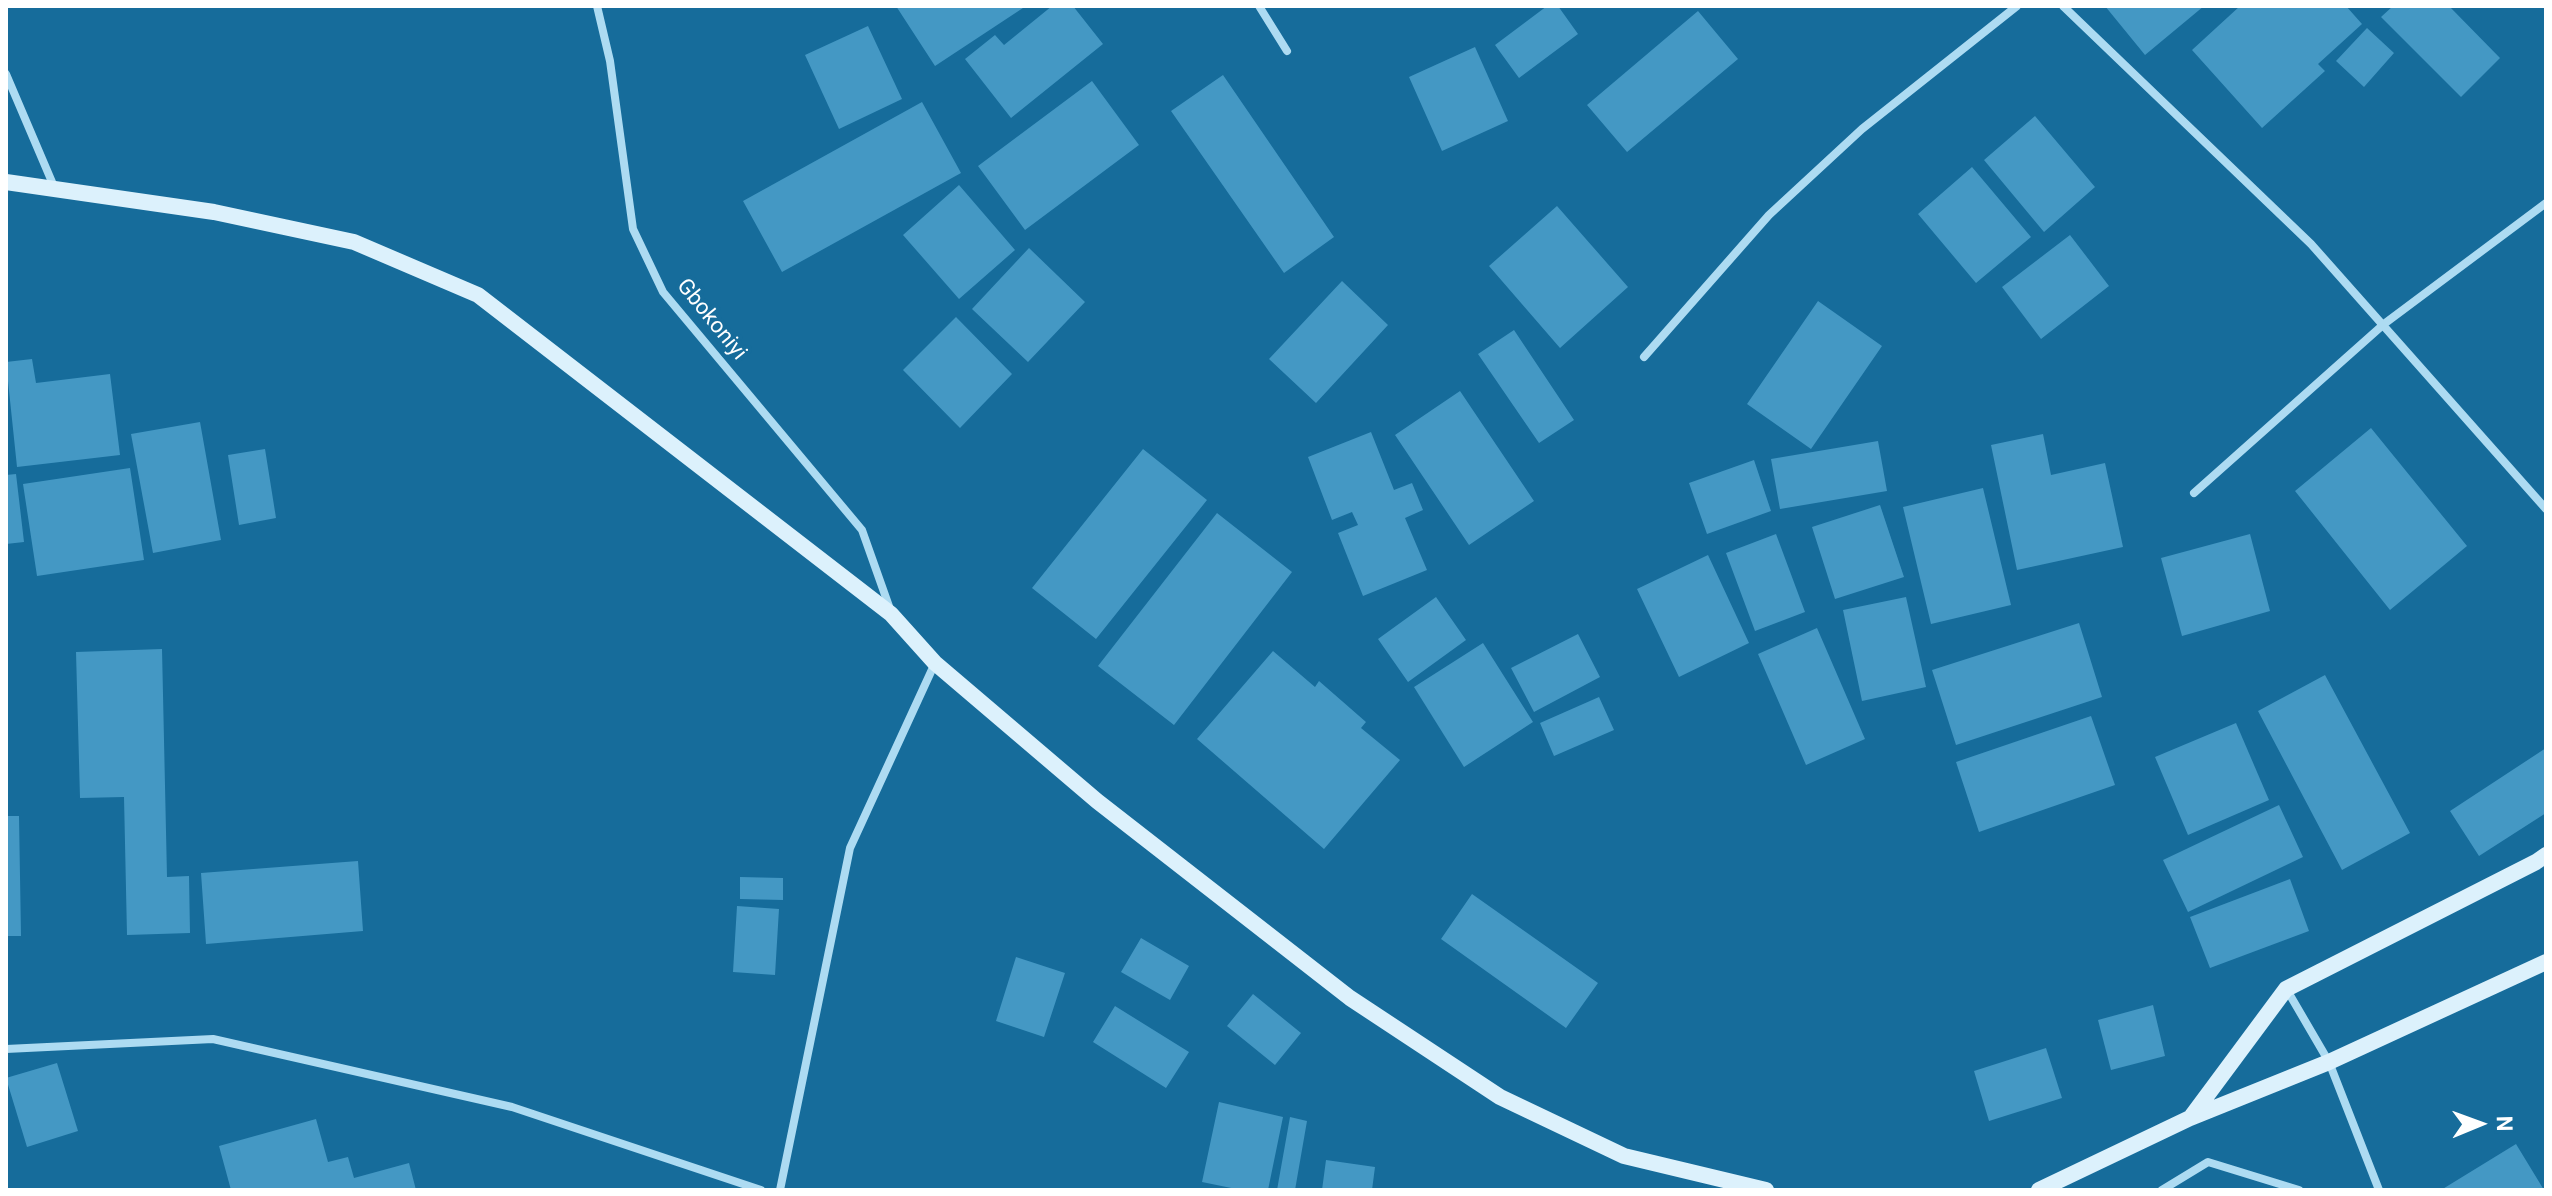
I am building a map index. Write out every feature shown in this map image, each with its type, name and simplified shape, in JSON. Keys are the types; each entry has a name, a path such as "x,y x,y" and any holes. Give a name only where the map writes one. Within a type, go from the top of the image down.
{"main road":[{"path":"6,182 214,212 354,242 478,295 891,614 935,663 1097,801 1350,998 1500,1097 1624,1156 1766,1190"},
{"path":"2190,1118 2286,989 2546,855"},
{"path":"2039,1190 2190,1118 2329,1062 2546,962"}],"street":[{"name":"Gbokoniyi","path":"597,6 610,61 633,229 663,292 862,530 891,614"},
{"path":"1259,6 1287,51"},
{"path":"1644,357 1769,215 1862,129 2017,6"},
{"path":"2063,6 2311,244 2546,509"},
{"path":"6,74 55,190"},
{"path":"2194,493 2384,324 2546,203"},
{"path":"780,1190 850,848 935,663"},
{"path":"2286,989 2329,1062 2379,1190"},
{"path":"6,1049 213,1039 512,1107 761,1190"},
{"path":"2162,1190 2208,1162 2299,1190"}],"building":[{"path":"896,6 1026,6 935,66"},
{"path":"1052,6 1073,6 1103,44 1011,118 965,59 995,35 1004,45"},
{"path":"1547,6 1558,6 1578,34 1519,78 1495,45"},
{"path":"2105,6 2204,6 2145,55"},
{"path":"2240,6 2346,6 2362,24 2318,64 2325,71 2262,128 2192,50"},
{"path":"2393,6 2449,6 2500,58 2461,97 2381,17"},
{"path":"1698,11 1738,59 1627,152 1587,105"},
{"path":"868,26 902,99 839,129 805,55"},
{"path":"2367,28 2394,53 2364,87 2336,61"},
{"path":"1475,47 1508,121 1442,151 1409,77"},
{"path":"1223,75 1334,237 1284,273 1171,111"},
{"path":"1092,81 1139,145 1025,230 978,166"},
{"path":"922,102 961,173 782,272 743,201"},
{"path":"2035,116 2095,187 2044,232 1984,160"},
{"path":"1972,167 2031,237 1976,283 1918,214"},
{"path":"959,185 1015,250 959,299 903,235"},
{"path":"1557,206 1628,287 1560,348 1489,266"},
{"path":"2070,235 2109,286 2041,339 2002,287"},
{"path":"1029,248 1085,302 1028,362 972,309"},
{"path":"1342,281 1388,325 1316,403 1269,359"},
{"path":"1818,301 1882,346 1811,449 1747,404"},
{"path":"956,317 1012,374 960,428 903,370"},
{"path":"1514,330 1574,420 1539,443 1478,354"},
{"path":"32,359 36,383 110,374 120,455 17,467 6,362"},
{"path":"1460,391 1534,501 1469,545 1395,435"},
{"path":"200,422 221,540 153,553 131,434"},
{"path":"2371,428 2467,546 2390,610 2295,491"},
{"path":"1371,432 1394,490 1412,483 1423,510 1405,518 1427,570 1363,596 1338,533 1358,525 1352,512 1332,520 1308,457"},
{"path":"2043,434 2051,475 2105,463 2123,547 2017,570 1991,445"},
{"path":"1878,441 1887,491 1780,509 1771,459"},
{"path":"265,449 276,518 239,525 228,455"},
{"path":"1143,449 1207,500 1096,639 1032,588"},
{"path":"1754,460 1771,511 1707,534 1689,483"},
{"path":"130,468 144,560 37,576 23,484"},
{"path":"16,474 24,542 6,544 6,475"},
{"path":"1983,488 2011,605 1931,624 1903,507"},
{"path":"1880,505 1904,577 1835,599 1812,527"},
{"path":"1217,513 1292,572 1174,725 1098,666"},
{"path":"1776,534 1805,612 1755,631 1726,553"},
{"path":"2250,534 2270,611 2182,636 2161,558"},
{"path":"1708,555 1749,643 1679,677 1637,589"},
{"path":"1436,597 1466,640 1408,682 1378,639"},
{"path":"1906,597 1926,687 1862,701 1843,610"},
{"path":"2079,623 2102,697 1956,745 1932,670"},
{"path":"1817,628 1865,739 1806,765 1758,654"},
{"path":"1578,634 1600,677 1534,712 1511,668"},
{"path":"1483,643 1533,722 1464,767 1414,687"},
{"path":"162,649 167,877 189,876 190,933 127,935 124,797 80,798 76,652"},
{"path":"1273,651 1315,687 1319,681 1366,722 1361,728 1400,760 1324,849 1197,739"},
{"path":"2325,675 2410,833 2342,870 2258,711"},
{"path":"1599,697 1614,730 1554,756 1540,723"},
{"path":"2091,716 2115,785 1979,832 1956,762"},
{"path":"2236,723 2269,800 2188,835 2155,757"},
{"path":"2546,748 2546,813 2479,856 2450,811"},
{"path":"2279,805 2303,857 2188,912 2163,860"},
{"path":"6,816 19,816 21,936 6,936"},
{"path":"358,861 363,931 206,944 201,873"},
{"path":"740,877 783,878 783,900 740,899"},
{"path":"2290,879 2309,931 2210,968 2190,917"},
{"path":"1472,894 1598,983 1566,1028 1441,939"},
{"path":"737,906 779,909 775,975 733,972"},
{"path":"1141,938 1189,966 1170,1000 1121,972"},
{"path":"1016,957 1065,973 1044,1037 996,1021"},
{"path":"1253,994 1301,1033 1275,1065 1227,1026"},
{"path":"2153,1005 2165,1056 2111,1070 2098,1020"},
{"path":"1115,1006 1189,1052 1166,1088 1093,1042"},
{"path":"2046,1048 2062,1098 1989,1121 1974,1071"},
{"path":"57,1063 78,1131 27,1147 6,1078"},
{"path":"1219,1102 1283,1117 1268,1190 1241,1190 1202,1182"},
{"path":"1290,1117 1307,1121 1295,1190 1277,1190"},
{"path":"316,1119 328,1162 348,1157 354,1178 409,1163 416,1190 231,1190 219,1146"},
{"path":"2516,1144 2544,1190 2441,1190"},
{"path":"1326,1160 1375,1167 1372,1190 1322,1190"}]}
